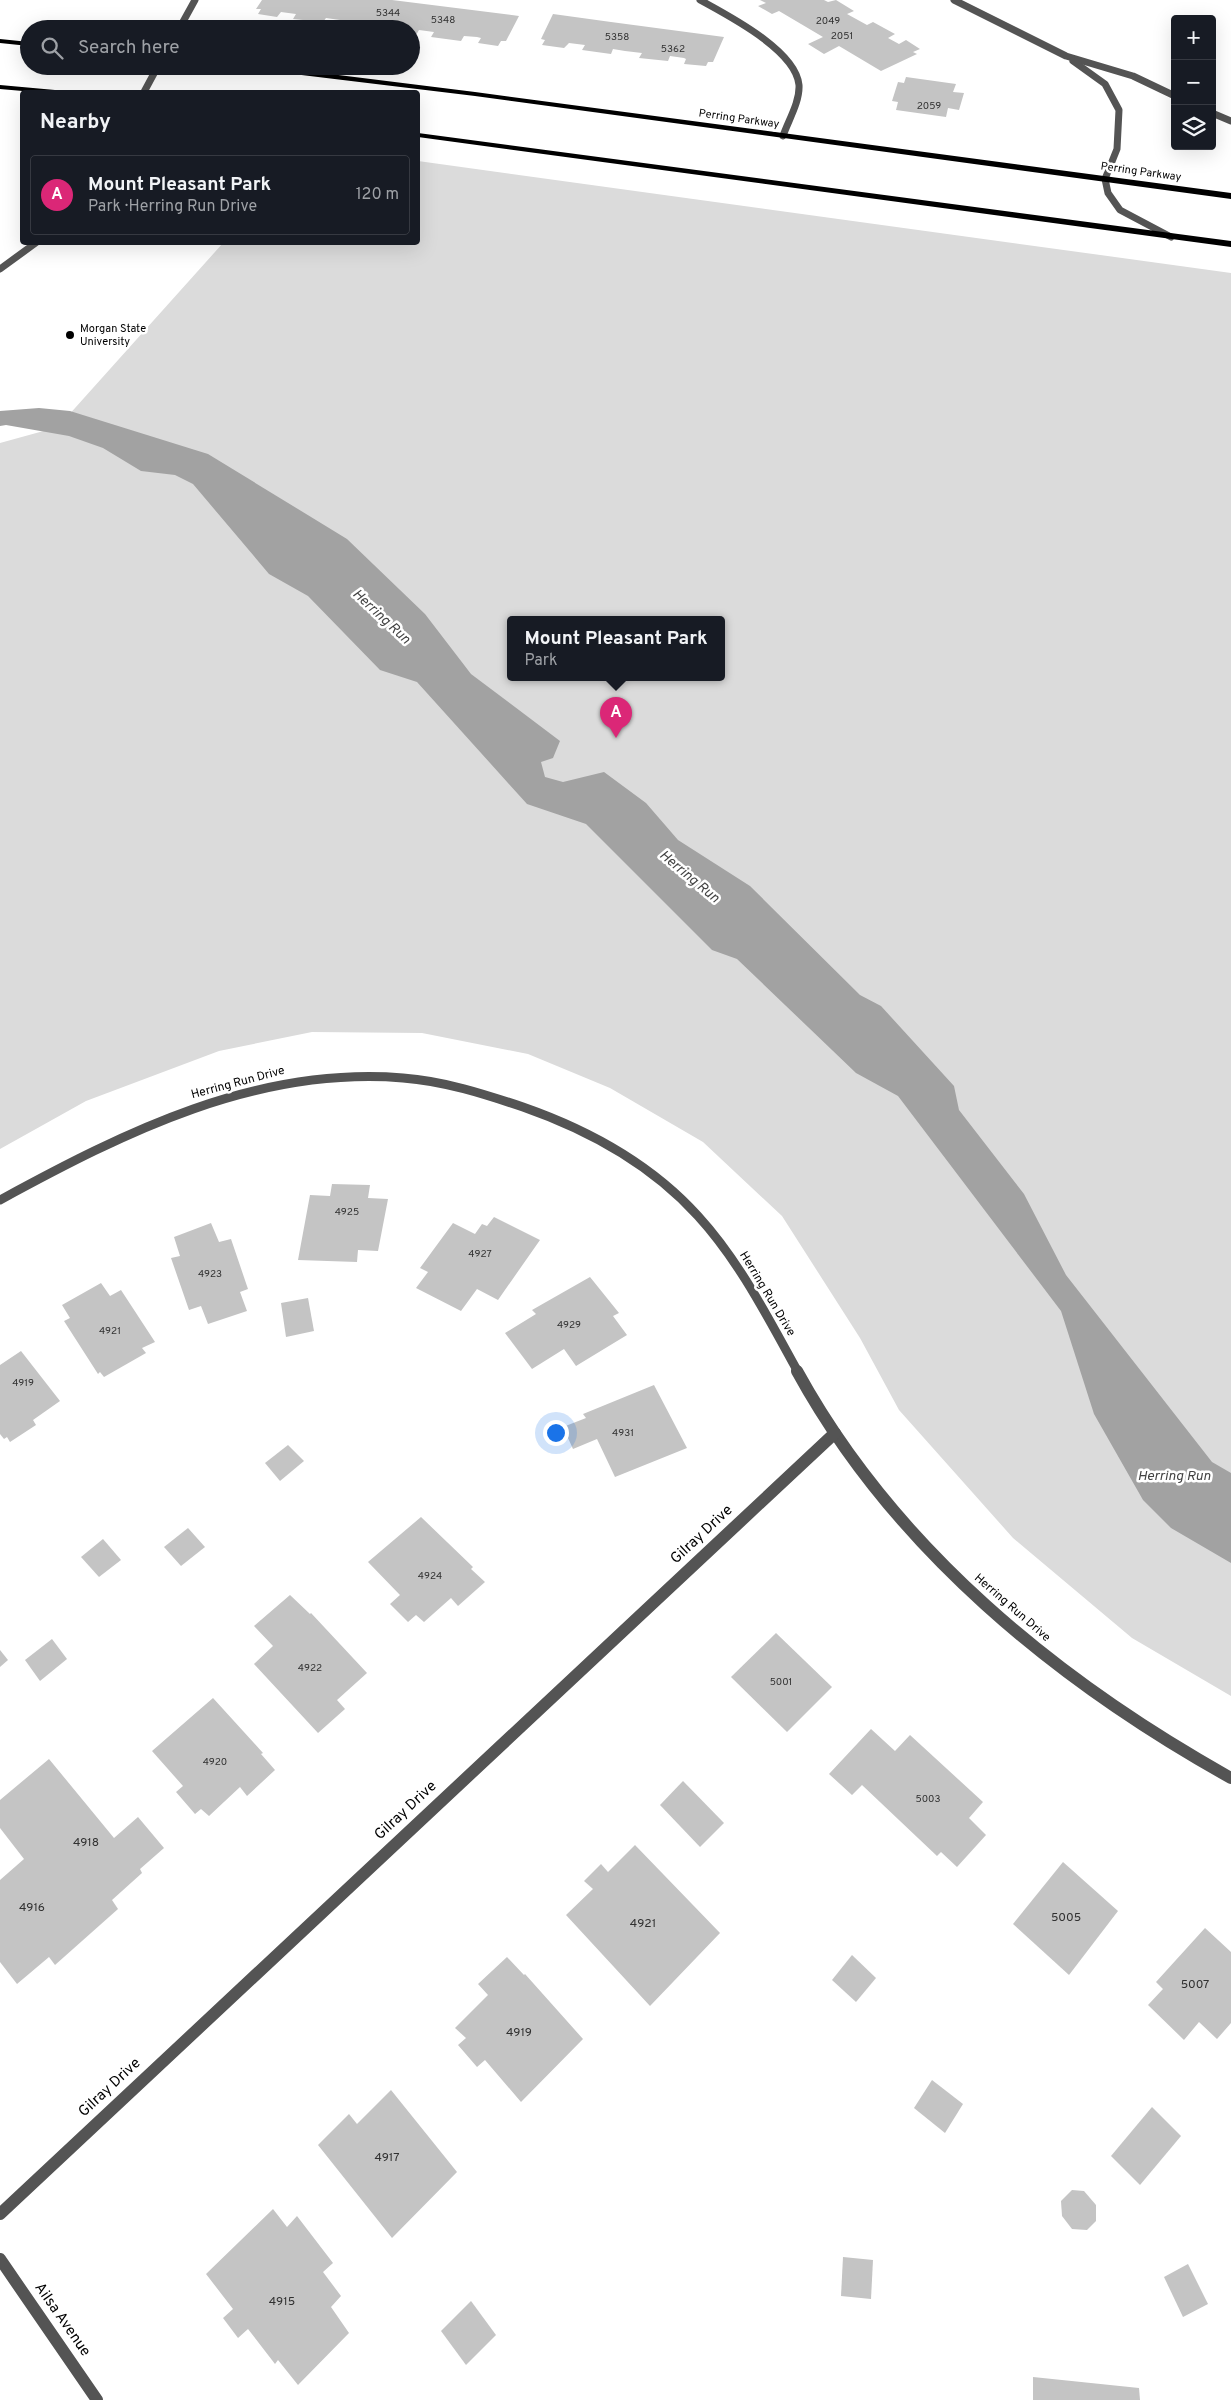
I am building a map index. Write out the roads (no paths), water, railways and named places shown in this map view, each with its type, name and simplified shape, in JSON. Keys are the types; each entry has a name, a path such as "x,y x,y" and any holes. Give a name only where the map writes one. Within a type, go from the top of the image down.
{"main road":[{"path":"0,41 20,43"},
{"name":"Perring Parkway","path":"318,75 466,93 1231,196"},
{"path":"0,87 33,90"},
{"path":"420,135 1231,244"}],"street":[{"path":"184,20 195,0"},
{"path":"700,0 737,19 769,44 794,69 799,84 783,136"},
{"path":"707,4 716,0"},
{"path":"954,0 1066,56 1105,84 1119,110 1116,149 1105,178 1108,193 1120,210 1171,237"},
{"path":"1066,56 1133,76 1171,94"},
{"path":"145,90 153,75"},
{"path":"1216,115 1231,121"},
{"path":"0,269 22,256 34,245"},
{"name":"Herring Run Drive","path":"0,1200 127,1134 204,1103 278,1083 341,1075 401,1078 466,1088 521,1104 570,1125 624,1154 668,1185 701,1218 736,1263 835,1433 926,1547 1000,1618 1080,1681 1156,1735 1231,1778"},
{"name":"Gilray Drive","path":"0,2214 835,1433"},
{"name":"Ailsa Avenue","path":"0,2259 97,2400"}],"water":[{"name":"Herring Run","path":"39,408 70,411 208,454 347,539 425,614 471,674 560,741 553,758 541,762 545,777 563,782 604,772 646,803 678,840 750,886 860,995 881,1006 954,1086 959,1110 1024,1194 1066,1275 1212,1462 1231,1473 1231,1563 1171,1528 1143,1500 1094,1414 1061,1311 898,1096 856,1073 737,959 712,950 586,824 527,804 417,682 380,670 308,596 269,574 193,484 175,475 141,471 103,448 69,436 6,425 0,426 0,411"}],"place":[{"name":"Morgan State University","path":"70,335"},
{"name":"Mount Pleasant Park","path":"616,738"}]}
